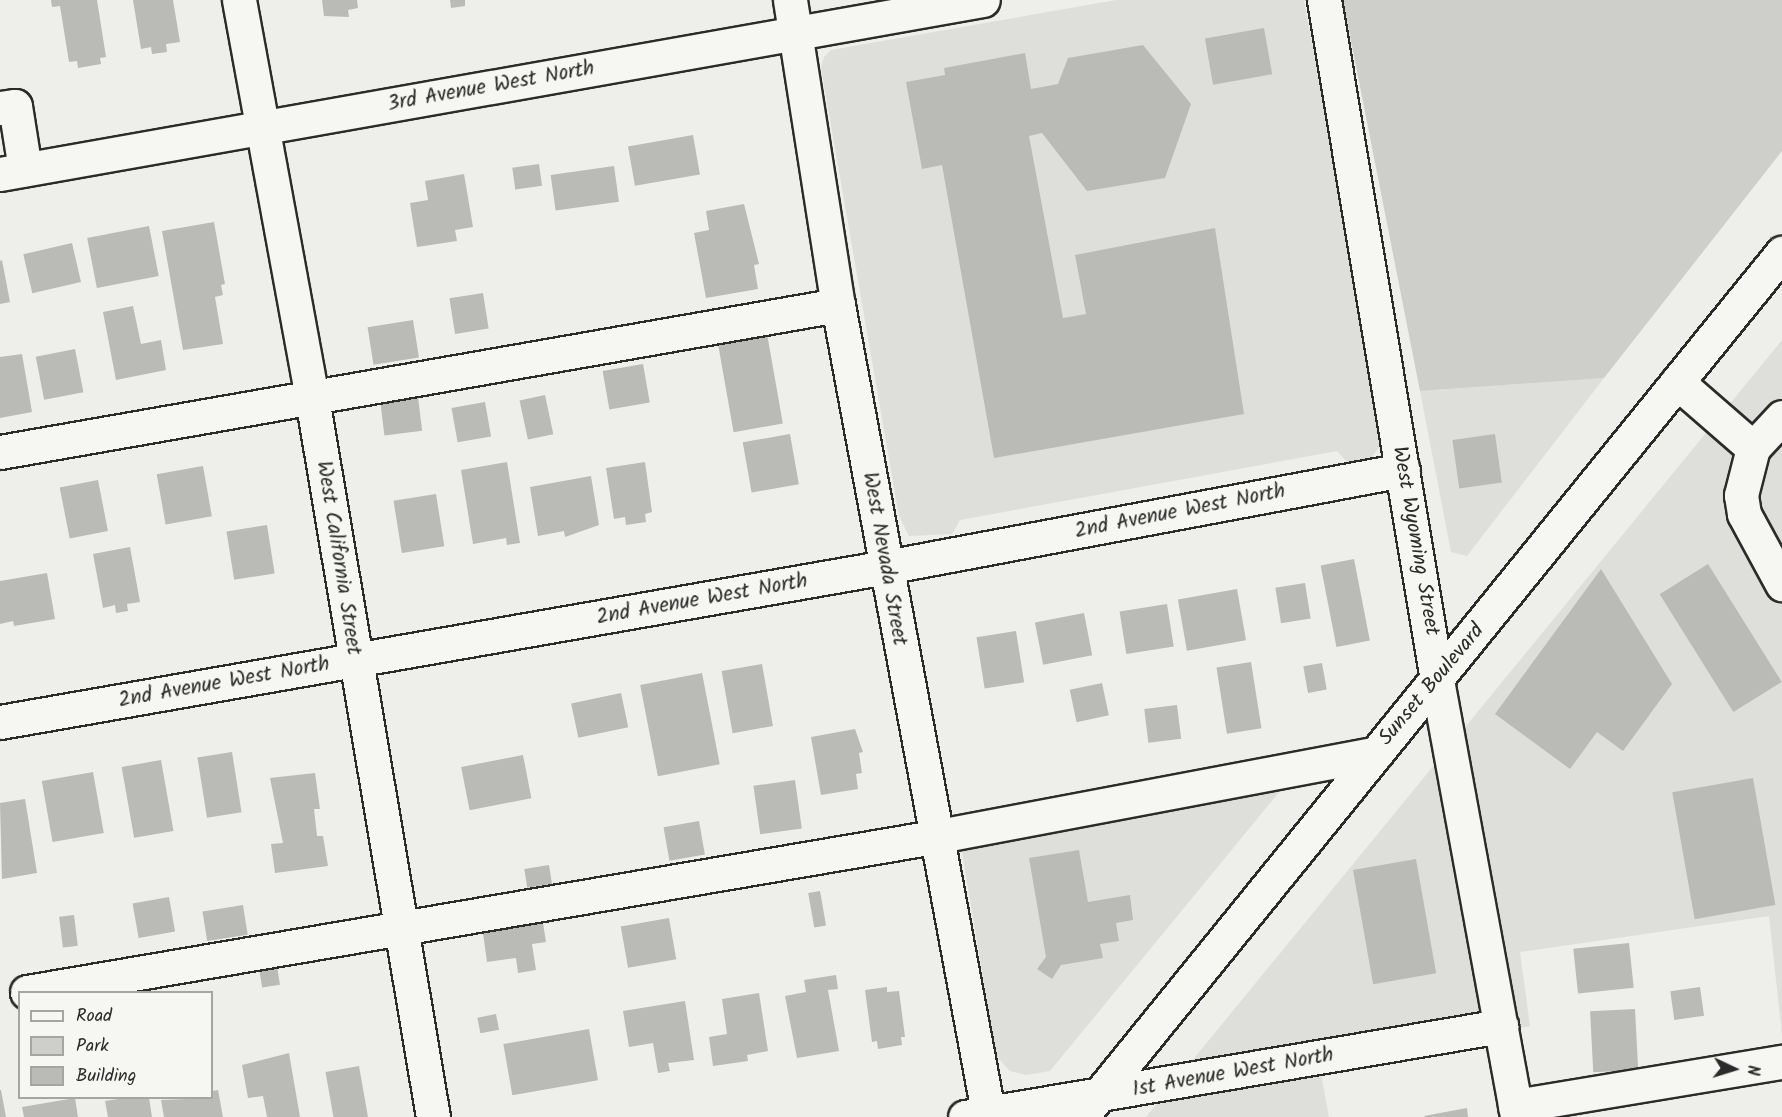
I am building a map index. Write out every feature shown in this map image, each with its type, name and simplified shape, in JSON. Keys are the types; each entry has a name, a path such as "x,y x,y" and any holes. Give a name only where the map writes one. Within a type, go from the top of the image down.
{"street":[{"name":"West California Street","path":"239,0 312,398 433,1117"},
{"name":"West Nevada Street","path":"790,0 838,305 934,837 981,1116"},
{"name":"3rd Avenue West North","path":"13,172 983,0"},
{"name":"West Wyoming Street","path":"1324,0 1437,680 1516,1112"},
{"path":"0,108 15,105 13,172"},
{"name":"Sunset Boulevard","path":"1090,1107 1782,253"},
{"path":"0,452 838,305"},
{"path":"1677,382 1753,448"},
{"path":"1782,417 1753,448 1741,495 1744,514 1782,584"},
{"name":"2nd Avenue West North","path":"0,722 886,567 1403,470"},
{"path":"38,991 402,925 934,837 1375,754"},
{"path":"0,997 18,994"},
{"name":"1st Avenue West North","path":"981,1116 1090,1107 1501,1026"},
{"path":"1516,1112 1782,1062"}],"shaded area":[{"path":"1116,0 1304,0 1384,432 1382,444 1370,459 1348,463 1337,451 960,520 952,534 909,536 899,516 821,68 824,57 831,50"},
{"path":"1782,340 1782,1035 1769,916 1520,952 1530,1026 1320,1069 1329,1117 1146,1117"},
{"path":"1604,378 1467,556 1451,552 1420,391"},
{"path":"1285,785 1050,1071 1026,1075 1010,1071 996,1056 960,840"}],"green space":[{"path":"1343,0 1782,0 1782,151 1604,378 1420,391"}],"building":[{"path":"51,0 97,0 106,57 100,58 101,64 78,68 77,61 69,62 60,6 52,7"},
{"path":"133,0 173,0 180,42 166,44 167,52 152,54 151,47 141,49"},
{"path":"322,0 357,0 358,8 348,10 349,17 324,16"},
{"path":"450,0 465,0 465,6 451,8"},
{"path":"1264,28 1272,74 1213,85 1205,38"},
{"path":"1143,45 1191,104 1165,178 1087,191 1042,133 1029,136 1063,318 1086,314 1075,255 1215,228 1244,414 994,458 942,165 922,169 906,82 945,75 944,68 1025,53 1031,89 1058,84 1068,58"},
{"path":"693,135 700,174 635,186 628,146"},
{"path":"539,164 542,186 515,190 512,168"},
{"path":"614,166 619,202 556,211 551,175"},
{"path":"464,174 473,227 455,230 457,241 417,247 410,203 428,200 425,181"},
{"path":"744,204 759,264 754,265 758,289 706,298 694,233 709,230 706,211"},
{"path":"214,222 225,284 221,285 223,295 215,297 223,344 183,350 162,231"},
{"path":"149,226 159,276 97,288 87,238"},
{"path":"72,243 81,282 32,293 23,254"},
{"path":"2,260 10,302 0,304 0,261"},
{"path":"483,293 489,329 455,334 449,298"},
{"path":"133,306 141,344 161,340 166,370 116,380 103,312"},
{"path":"413,320 419,358 374,365 368,327"},
{"path":"766,328 783,424 734,432 717,337"},
{"path":"75,349 83,392 44,400 36,357"},
{"path":"22,354 32,412 0,418 0,357"},
{"path":"643,364 650,402 609,410 603,371"},
{"path":"545,395 553,434 528,440 520,400"},
{"path":"418,397 422,431 384,435 380,402"},
{"path":"485,402 491,436 458,442 452,408"},
{"path":"790,434 799,484 752,493 743,442"},
{"path":"1495,434 1502,483 1459,489 1452,440"},
{"path":"507,462 520,543 507,545 506,538 473,544 461,470"},
{"path":"645,462 652,512 645,514 646,522 626,525 625,517 614,519 606,468"},
{"path":"203,466 212,516 166,524 157,474"},
{"path":"591,476 599,525 565,537 564,531 538,536 530,487"},
{"path":"98,480 108,531 70,538 60,487"},
{"path":"436,494 444,546 402,553 394,501"},
{"path":"267,525 275,573 234,580 227,531"},
{"path":"130,547 140,602 127,604 128,611 116,613 115,605 103,608 93,554"},
{"path":"1354,559 1370,640 1336,647 1321,565"},
{"path":"1708,564 1782,682 1733,712 1660,594"},
{"path":"1601,569 1672,684 1623,751 1597,732 1570,769 1495,714"},
{"path":"47,573 55,619 14,626 13,621 0,624 0,581"},
{"path":"1305,583 1311,619 1281,623 1275,588"},
{"path":"1237,589 1246,640 1187,651 1178,599"},
{"path":"1167,604 1174,646 1126,654 1120,612"},
{"path":"1084,613 1092,655 1043,665 1035,623"},
{"path":"1016,631 1024,682 985,689 976,637"},
{"path":"1251,662 1261,728 1227,734 1216,667"},
{"path":"1322,663 1327,690 1308,693 1303,666"},
{"path":"762,664 773,726 733,733 722,671"},
{"path":"702,673 720,764 658,776 640,685"},
{"path":"1102,683 1109,715 1077,722 1070,690"},
{"path":"621,693 628,727 578,738 571,704"},
{"path":"1177,705 1181,739 1148,743 1144,709"},
{"path":"855,729 863,752 859,753 862,773 856,774 858,789 821,795 811,737"},
{"path":"232,752 242,812 207,818 197,757"},
{"path":"523,755 531,798 470,810 461,767"},
{"path":"161,760 174,831 134,838 122,767"},
{"path":"93,772 104,833 53,842 42,781"},
{"path":"315,773 320,809 314,809 317,836 323,836 328,866 275,873 271,844 283,843 270,778"},
{"path":"1753,778 1775,905 1695,919 1672,792"},
{"path":"795,780 802,829 760,834 753,786"},
{"path":"25,799 37,873 2,879 0,803"},
{"path":"699,821 705,854 669,861 664,827"},
{"path":"1079,850 1088,902 1130,895 1133,920 1116,923 1119,941 1100,944 1103,958 1061,965 1052,979 1037,969 1046,957 1029,858"},
{"path":"1416,859 1436,973 1373,984 1353,870"},
{"path":"549,865 552,884 527,888 524,869"},
{"path":"820,891 826,925 814,928 808,893"},
{"path":"169,897 175,931 139,938 133,903"},
{"path":"243,905 248,935 207,941 203,911"},
{"path":"74,915 78,946 63,948 59,917"},
{"path":"669,918 676,959 628,968 621,927"},
{"path":"516,921 517,927 543,923 546,942 532,944 536,970 518,973 516,958 487,962 482,926"},
{"path":"1629,943 1634,988 1578,994 1573,949"},
{"path":"276,960 280,985 262,988 258,963"},
{"path":"836,975 838,989 828,990 839,1051 797,1058 785,996 806,992 804,980"},
{"path":"887,987 887,992 899,991 905,1037 901,1037 902,1045 878,1049 877,1041 872,1042 865,990"},
{"path":"1700,987 1704,1016 1674,1020 1670,991"},
{"path":"759,993 768,1051 747,1055 748,1061 713,1066 709,1037 727,1034 722,999"},
{"path":"685,1001 694,1060 668,1063 670,1071 658,1073 653,1043 629,1047 623,1011"},
{"path":"1635,1009 1638,1070 1593,1072 1590,1011"},
{"path":"496,1014 499,1030 480,1033 477,1018"},
{"path":"589,1029 598,1080 512,1095 503,1044"},
{"path":"289,1053 300,1117 267,1117 263,1096 248,1098 242,1065"},
{"path":"359,1066 368,1117 333,1117 326,1072"},
{"path":"1,1090 6,1117 0,1117"},
{"path":"218,1090 223,1117 164,1117 161,1100 213,1099 213,1091"},
{"path":"75,1099 78,1117 24,1117 22,1107"},
{"path":"149,1099 152,1117 108,1117 105,1101"},
{"path":"1467,1108 1468,1117 1424,1116"}]}
